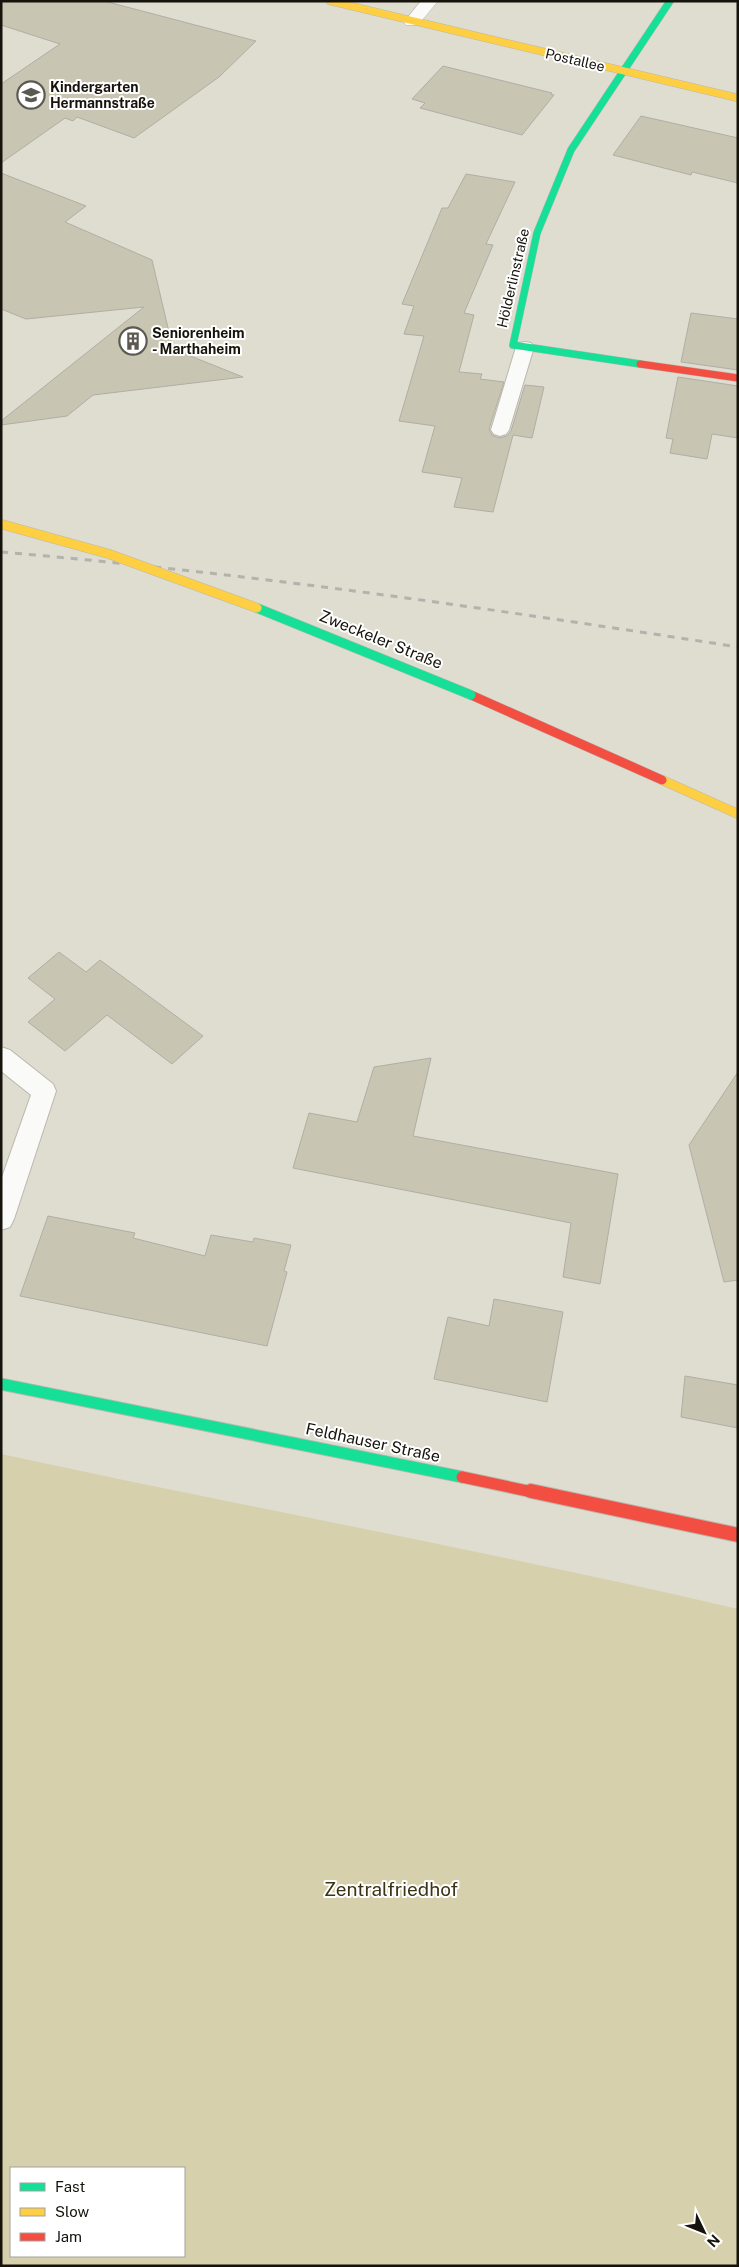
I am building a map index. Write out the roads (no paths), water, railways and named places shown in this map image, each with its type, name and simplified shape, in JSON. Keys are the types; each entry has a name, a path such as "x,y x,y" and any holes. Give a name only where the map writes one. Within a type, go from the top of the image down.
{"street":[{"name":"Postallee","path":"330,1 622,72 738,98"},
{"path":"412,22 430,1"},
{"path":"622,72 670,1"},
{"name":"Hölderlinstraße","path":"622,72 571,150 537,234 513,345 738,378"},
{"name":"Zweckeler Straße","path":"1,524 41,533 138,563 346,642 471,695 738,814"},
{"name":"Feldhauser Straße","path":"1,1384 192,1421 738,1535"}],"lane":[{"path":"500,430 525,347"},
{"path":"1,1057 44,1091 1,1219"}],"railway":[{"path":"1,552 278,581 554,619 738,647"}],"place":[{"name":"Kindergarten Hermannstraße","path":"31,95"},
{"name":"Seniorenheim - Marthaheim","path":"133,341"}],"park label":[{"name":"Zentralfriedhof","path":"391,1889"}]}
